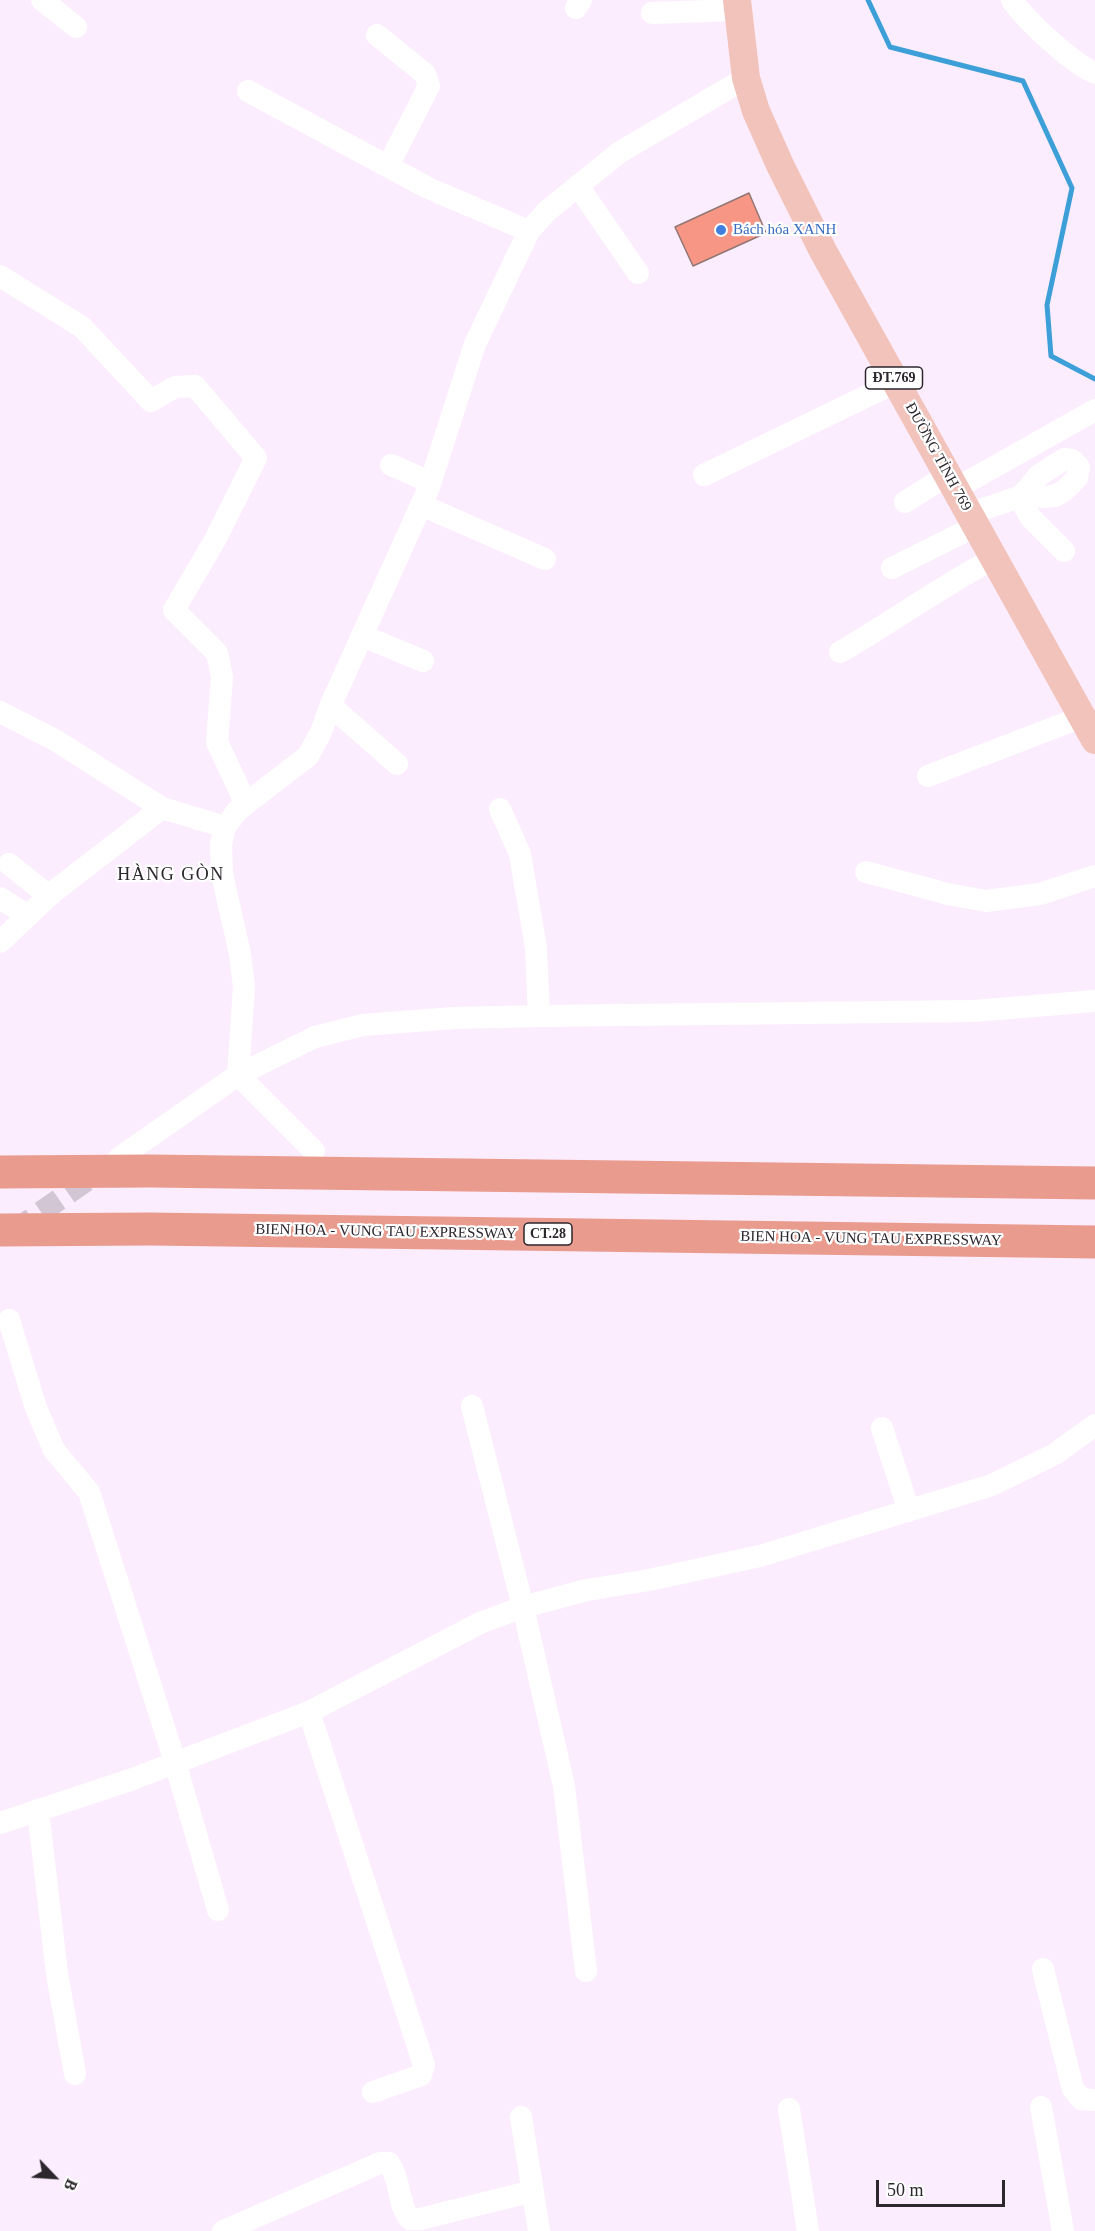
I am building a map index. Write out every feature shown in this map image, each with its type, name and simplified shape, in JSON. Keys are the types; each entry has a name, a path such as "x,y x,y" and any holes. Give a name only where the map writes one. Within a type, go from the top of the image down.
{"highway":[{"path":"0,1172 150,1171 1095,1184"},
{"name":"BIEN HOA - VUNG TAU EXPRESSWAY","path":"0,1230 150,1229 1095,1242"}],"main road":[{"name":"ĐƯỜNG TỈNH 769","path":"738,5 746,78 756,111 780,165 824,251 1088,729"}],"street":[{"path":"42,0 76,27"},
{"path":"1012,0 1018,9 1060,48 1087,70 1095,73"},
{"path":"652,14 738,5"},
{"path":"377,35 424,75 429,86 388,166"},
{"path":"314,1150 238,1075 244,987 240,954 222,874 221,845 225,827 238,810 308,756 321,732 421,505 475,344 529,231 547,211 620,152 746,78"},
{"path":"248,91 428,188 529,231"},
{"path":"578,186 638,273"},
{"path":"0,276 82,327 151,401 175,387 195,386 256,458 215,540 174,610 218,652 222,677 217,742 246,804"},
{"path":"704,475 896,382"},
{"path":"905,502 952,482 1095,410"},
{"path":"391,465 430,482"},
{"path":"892,568 972,520 1024,493 1031,518 1064,551"},
{"path":"421,505 545,559"},
{"path":"840,652 883,627 965,573 993,559"},
{"path":"363,636 423,661"},
{"path":"331,706 398,764"},
{"path":"0,712 55,740 162,808 225,827"},
{"path":"928,776 1088,729"},
{"path":"0,942 49,896 162,808"},
{"path":"500,808 520,854 536,948 539,1016"},
{"path":"9,864 49,896"},
{"path":"866,872 948,894 986,901 1040,894 1095,876"},
{"path":"0,898 28,916"},
{"path":"119,1158 238,1075 315,1036 363,1025 454,1018 539,1016 974,1011 1095,1000"},
{"path":"9,1320 36,1408 54,1450 89,1492 175,1762 218,1910"},
{"path":"472,1406 523,1606 564,1786 586,1971"},
{"path":"0,1823 129,1780 309,1712 480,1623 523,1606 587,1590 649,1580 760,1556 992,1485 1055,1454 1095,1425"},
{"path":"882,1428 909,1511"},
{"path":"309,1712 424,2065 421,2076 373,2092"},
{"path":"38,1810 57,1974 75,2074"},
{"path":"1043,1969 1073,2089 1081,2099 1095,2100"},
{"path":"1041,2107 1063,2231"},
{"path":"789,2109 808,2231"},
{"path":"521,2116 539,2231"},
{"path":"223,2231 380,2163 389,2163 394,2171 404,2212 410,2219 420,2219 533,2191"}],"building":[{"name":"Bách hóa XANH","path":"749,193 766,233 693,266 675,227"}],"waterway":[{"path":"868,0 890,47 1023,81 1072,188 1047,305 1051,356 1095,379"}],"tunnel":[{"path":"14,1231 100,1171"}],"place":[{"name":"Bách hóa XANH","path":"721,230"}],"district":[{"name":"HÀNG GÒN","path":"171,875"}]}
